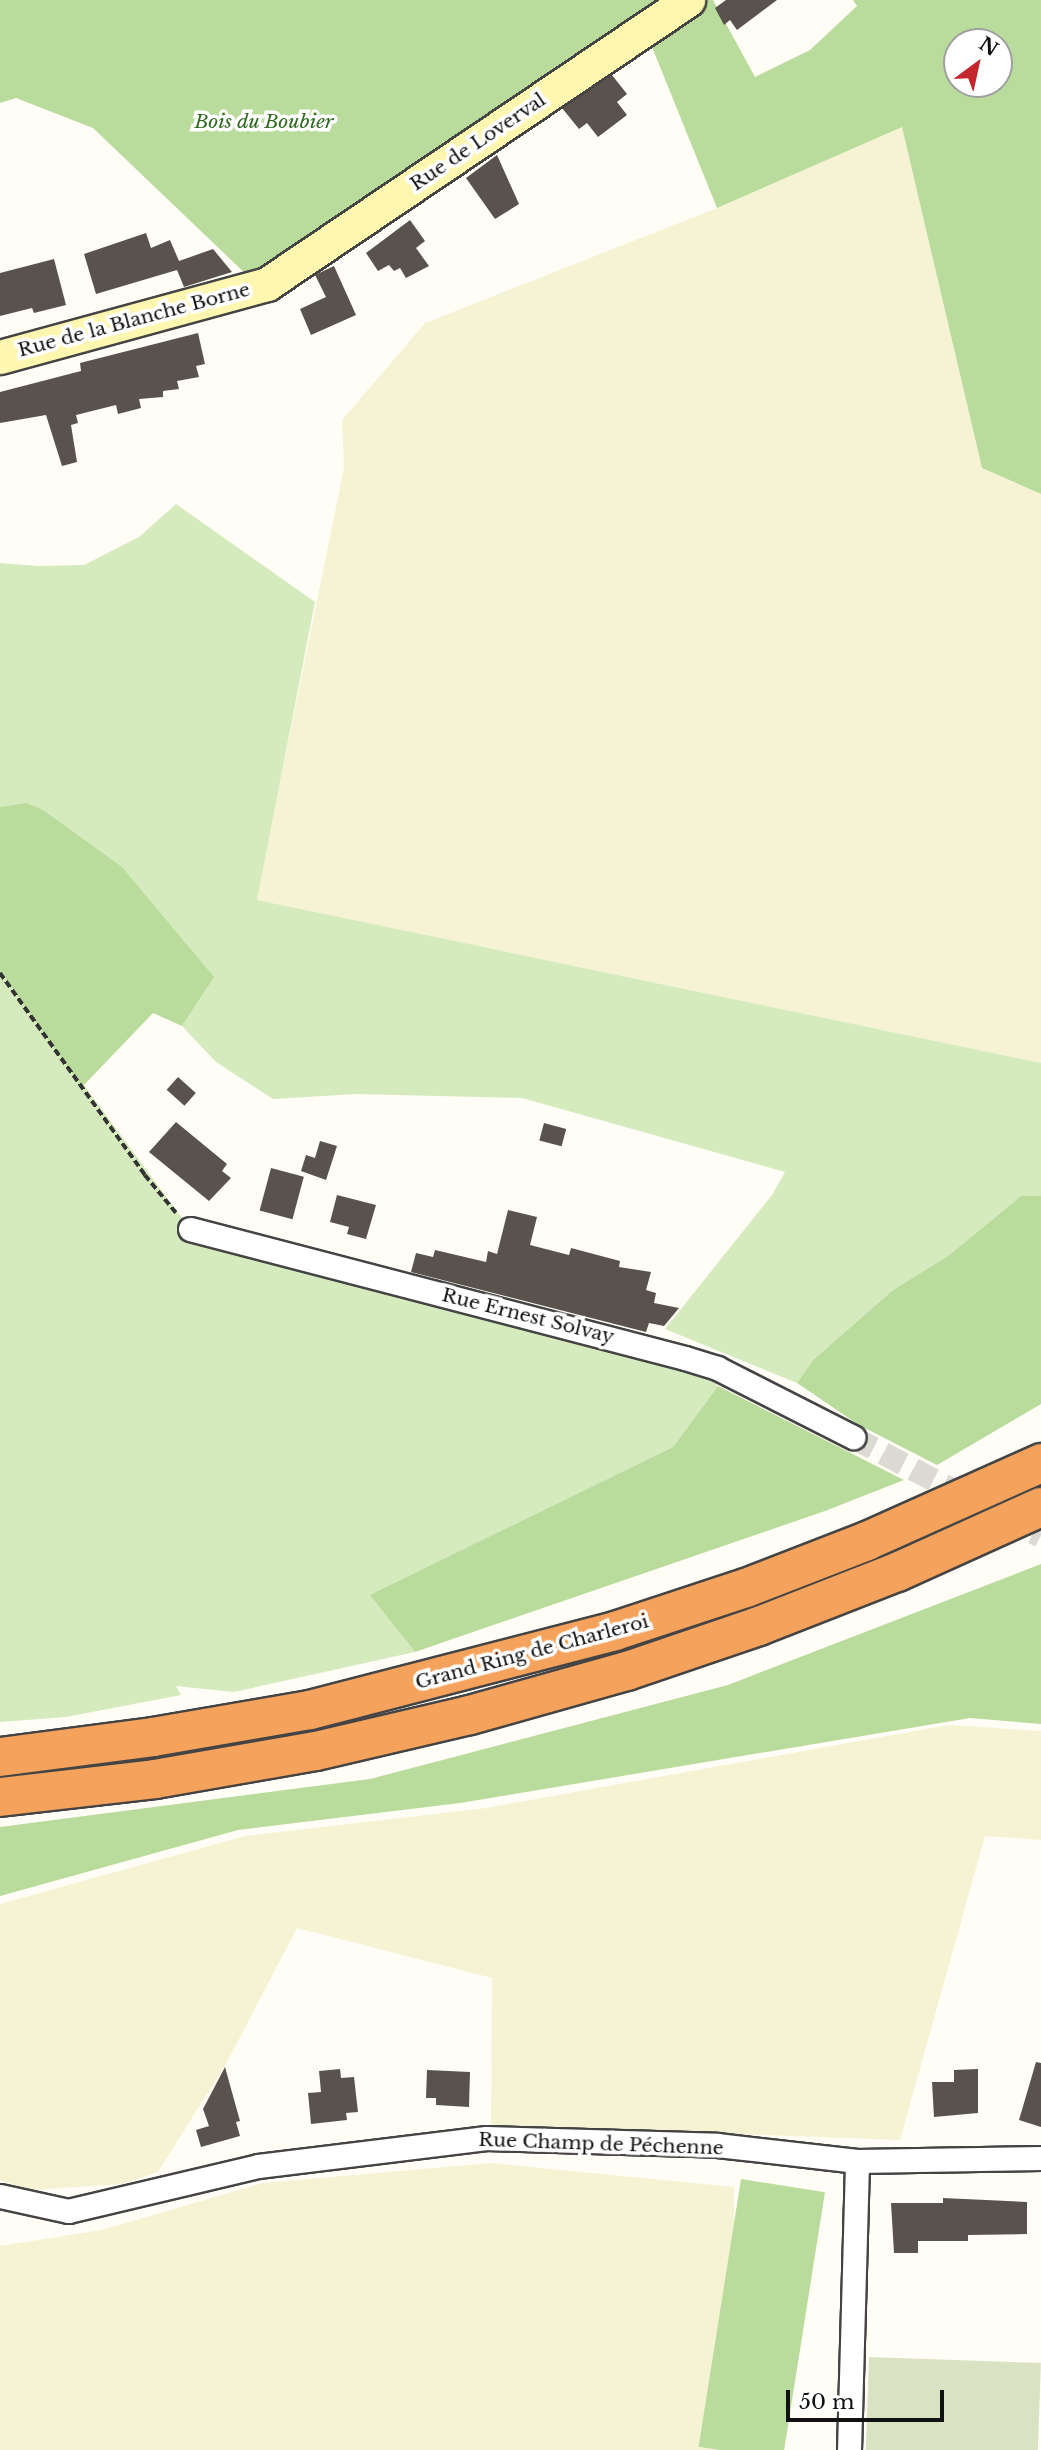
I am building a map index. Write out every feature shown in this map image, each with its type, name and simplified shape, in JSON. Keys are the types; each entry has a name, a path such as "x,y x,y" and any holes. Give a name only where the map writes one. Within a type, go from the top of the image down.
{"highway":[{"path":"746,1588 809,1543 923,1495 1041,1435"},
{"name":"Grand Ring de Charleroi","path":"0,1757 153,1737 310,1710 615,1631 746,1588 867,1541 1041,1463"},
{"path":"0,1797 169,1777 316,1751 470,1715 627,1671 759,1626 897,1573 1041,1507"},
{"path":"897,1573 945,1572 1041,1531"}],"street":[{"name":"Rue de Loverval","path":"267,284 688,0"},
{"name":"Rue de la Blanche Borne","path":"0,357 267,284"},
{"name":"Rue Ernest Solvay","path":"190,1229 717,1368 853,1437"},
{"name":"Rue Champ de Péchenne","path":"0,2196 68,2211 258,2166 486,2138 717,2145 857,2161 1041,2158"},
{"path":"849,2450 857,2161"}],"path":[{"path":"0,973 145,1175 190,1229"}],"shaded area":[{"path":"902,126 982,468 1041,494 1041,1063 256,900 344,468 342,420 425,323 717,208"},
{"path":"948,1725 1041,1731 1041,1840 985,1836 900,2140 491,2125 492,1978 297,1928 226,2064 158,2172 122,2184 30,2190 0,2180 0,1904 245,1836 486,1808"},
{"path":"491,2163 734,2187 734,2450 0,2450 0,2246 102,2230 263,2183"}],"green space":[{"name":"Bois du Boubier","path":"0,0 666,0 249,277 93,128 16,98 0,103"},
{"path":"703,0 713,0 755,77 810,50 857,6 853,0 1041,0 1041,494 982,468 902,127 717,208 650,42"},
{"path":"176,504 315,602 257,900 1041,1063 1041,1196 1021,1196 948,1256 893,1290 813,1360 797,1383 665,1329 772,1195 785,1172 522,1098 356,1094 273,1099 216,1062 182,1026 213,977 26,803 0,807 0,563 84,565 139,537"},
{"path":"26,803 43,810 122,867 214,977 182,1026 153,1013 82,1087 0,971 0,807"},
{"path":"0,971 190,1229 183,1238 443,1303 685,1358 718,1386 673,1447 371,1595 415,1652 234,1692 176,1686 181,1695 66,1717 0,1722"},
{"path":"1021,1196 1041,1196 1041,1404 937,1465 859,1425 797,1383 813,1360 893,1290 948,1256"},
{"path":"718,1386 904,1480 825,1511 415,1652 370,1595 673,1447"},
{"path":"1041,1564 1041,1724 970,1718 460,1803 238,1830 0,1896 0,1827 370,1779 728,1685"},
{"path":"741,2179 825,2192 784,2450 720,2450 699,2447"},
{"path":"869,2357 1041,2363 1038,2450 866,2450"}],"building":[{"path":"726,0 777,0 737,30 730,20 724,25 715,8"},
{"path":"612,75 627,94 617,102 627,115 598,137 587,123 579,129 562,108"},
{"path":"497,155 519,204 495,219 466,178"},
{"path":"410,220 425,241 416,248 429,266 406,278 400,268 394,271 389,265 378,271 366,253"},
{"path":"146,233 151,248 170,240 179,261 213,249 232,272 184,287 177,270 96,294 84,254"},
{"path":"54,259 66,305 34,313 32,308 0,316 0,273"},
{"path":"334,266 356,315 311,335 300,309 326,297 315,275"},
{"path":"198,333 205,364 196,366 199,377 177,381 179,389 163,391 163,397 139,399 141,408 118,414 116,405 76,415 78,423 71,425 77,462 62,466 46,415 0,423 0,392 81,371 80,363"},
{"path":"178,1077 196,1093 184,1106 167,1090"},
{"path":"176,1122 227,1164 222,1171 231,1178 209,1201 149,1152"},
{"path":"544,1123 566,1129 562,1146 539,1140"},
{"path":"320,1141 337,1146 326,1180 301,1171 306,1155 315,1158"},
{"path":"271,1168 304,1177 292,1219 260,1211"},
{"path":"337,1195 376,1205 366,1239 347,1234 349,1227 330,1222"},
{"path":"508,1210 537,1217 530,1245 569,1255 571,1248 620,1261 619,1267 651,1272 646,1290 656,1293 654,1303 679,1308 664,1326 649,1323 646,1332 411,1272 416,1253 433,1257 435,1250 486,1262 488,1251 497,1254"},
{"path":"1036,2062 1041,2063 1041,2127 1019,2120"},
{"path":"225,2067 240,2121 236,2122 240,2136 201,2147 196,2130 209,2126 203,2109"},
{"path":"340,2069 341,2078 354,2077 358,2112 346,2113 347,2120 311,2124 308,2093 321,2092 319,2071"},
{"path":"978,2069 978,2113 934,2117 932,2082 954,2082 954,2070"},
{"path":"427,2070 470,2072 469,2107 436,2105 436,2098 426,2098"},
{"path":"943,2198 1027,2202 1027,2234 968,2235 968,2241 918,2241 918,2253 894,2253 891,2203 943,2203"}],"tunnel":[{"path":"853,1437 1041,1536"}]}
